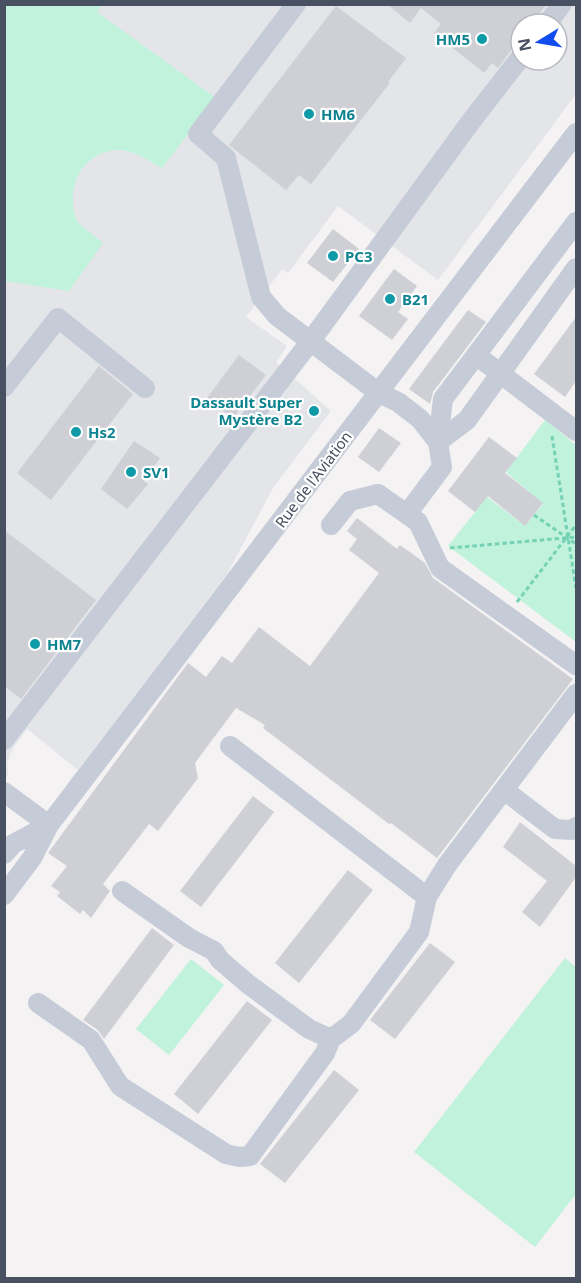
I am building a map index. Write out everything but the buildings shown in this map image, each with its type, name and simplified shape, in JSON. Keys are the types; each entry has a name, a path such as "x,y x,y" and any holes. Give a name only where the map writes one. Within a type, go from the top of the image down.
{"street":[{"path":"296,4 198,134 226,158 261,297 277,316 310,342 379,393 398,402 420,419 438,442"},
{"path":"7,732 310,342 509,72"},
{"name":"Rue de l'Aviation","path":"4,895 32,858 49,825 576,133"},
{"path":"407,514 442,467 438,442 443,399 576,222"},
{"path":"438,442 467,420 576,268"},
{"path":"4,387 58,318 145,388"},
{"path":"476,355 576,431"},
{"path":"331,525 350,501 378,494 418,522 440,568 576,665"},
{"path":"38,1003 91,1040 120,1086 226,1154 239,1157 250,1156 325,1053 331,1039 351,1024 419,933 427,897 447,865 576,694"},
{"path":"230,746 427,897"},
{"path":"504,790 555,829 572,830 576,827"},
{"path":"4,792 49,825"},
{"name":"Rue de l'Aviation","path":"4,854 13,844 49,825"},
{"path":"122,891 189,938 214,951 220,960 248,984 301,1023 331,1039"}],"path":[{"path":"548,410 576,588"},
{"path":"534,515 576,544"},
{"path":"507,615 576,525"},
{"path":"431,549 576,537"}],"shaded area":[{"path":"5,5 576,5 576,94 438,280 338,206 288,273 282,269 246,317 287,346 276,362 331,411 273,488 227,574 78,770 27,729 13,748 7,763 8,775 5,779"}],"green space":[{"path":"4,5 101,5 97,12 216,98 162,168 136,154 120,150 101,154 85,165 73,191 74,212 78,222 103,243 69,291 5,281"},
{"path":"545,420 576,445 576,642 448,546 487,497 525,526 543,504 506,472"},
{"path":"565,958 576,967 576,1194 535,1247 414,1152"},
{"path":"191,959 224,985 169,1055 136,1029"}],"place":[{"name":"HM5","path":"482,39"},
{"name":"HM6","path":"309,114"},
{"name":"PC3","path":"333,256"},
{"name":"B21","path":"390,299"},
{"name":"Dassault Super Mystère B2","path":"314,411"},
{"name":"Hs2","path":"76,432"},
{"name":"SV1","path":"131,472"},
{"name":"HM7","path":"35,644"}]}
